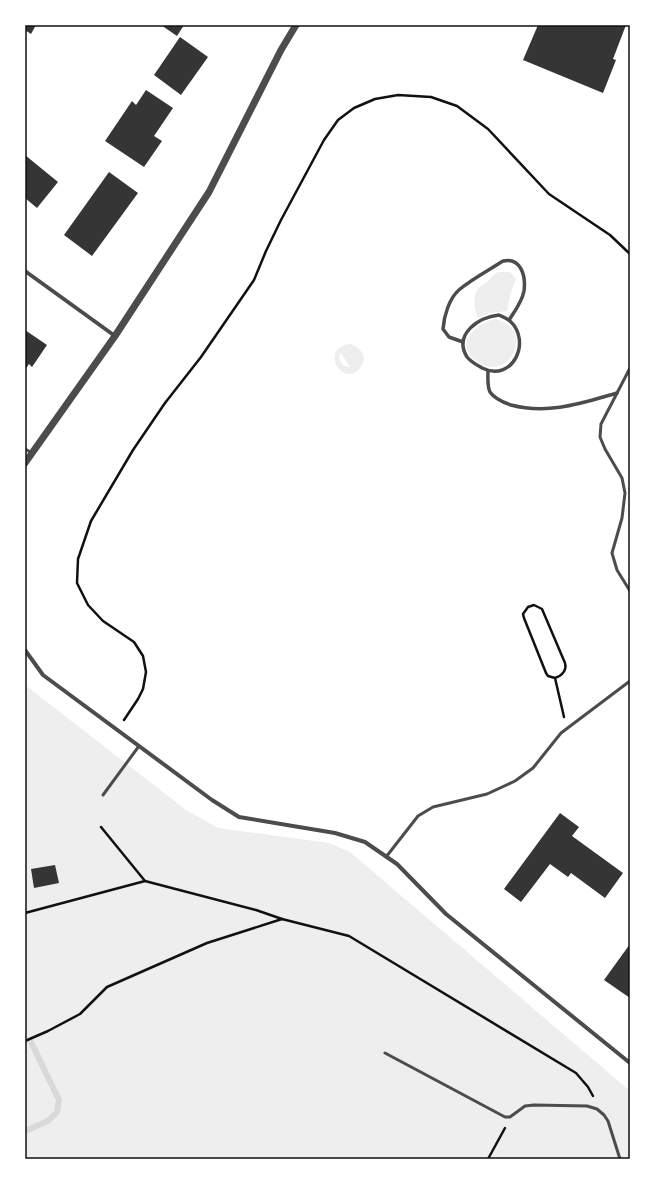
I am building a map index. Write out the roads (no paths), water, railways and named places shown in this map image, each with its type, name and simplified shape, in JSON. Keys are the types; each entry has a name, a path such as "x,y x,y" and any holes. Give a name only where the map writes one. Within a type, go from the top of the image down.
{"street":[{"path":"25,463 115,336 209,192 281,50 296,25"},
{"path":"463,342 449,337 443,329 444,319 452,300 460,290 503,261 510,259 516,262 521,269 524,291 518,307 509,320"},
{"path":"25,271 115,336"},
{"path":"499,315 509,320 516,328 519,340 519,351 516,360 509,367 500,370 488,371 469,359 464,351 463,342 468,331 475,323 489,316 499,315"},
{"path":"488,371 487,380 490,392 506,403 523,408 546,409 566,407 617,393"},
{"path":"25,650 43,675 212,800 239,817 335,833 365,842 397,864 446,914 630,1063"}],"lane":[{"path":"630,368 601,424 600,437 605,449 622,478 625,493 622,518 612,553 617,570 630,591"},
{"path":"25,449 32,453"},
{"path":"386,857 418,816 433,807 487,794 515,781 533,768 562,733 630,681"},
{"path":"103,796 139,746"},
{"path":"385,1053 505,1117 510,1117 525,1106 534,1104 587,1106 593,1108 601,1112 608,1121 620,1159"}],"waterway":[{"path":"25,1131 48,1121 57,1112 59,1100 31,1042"}]}
